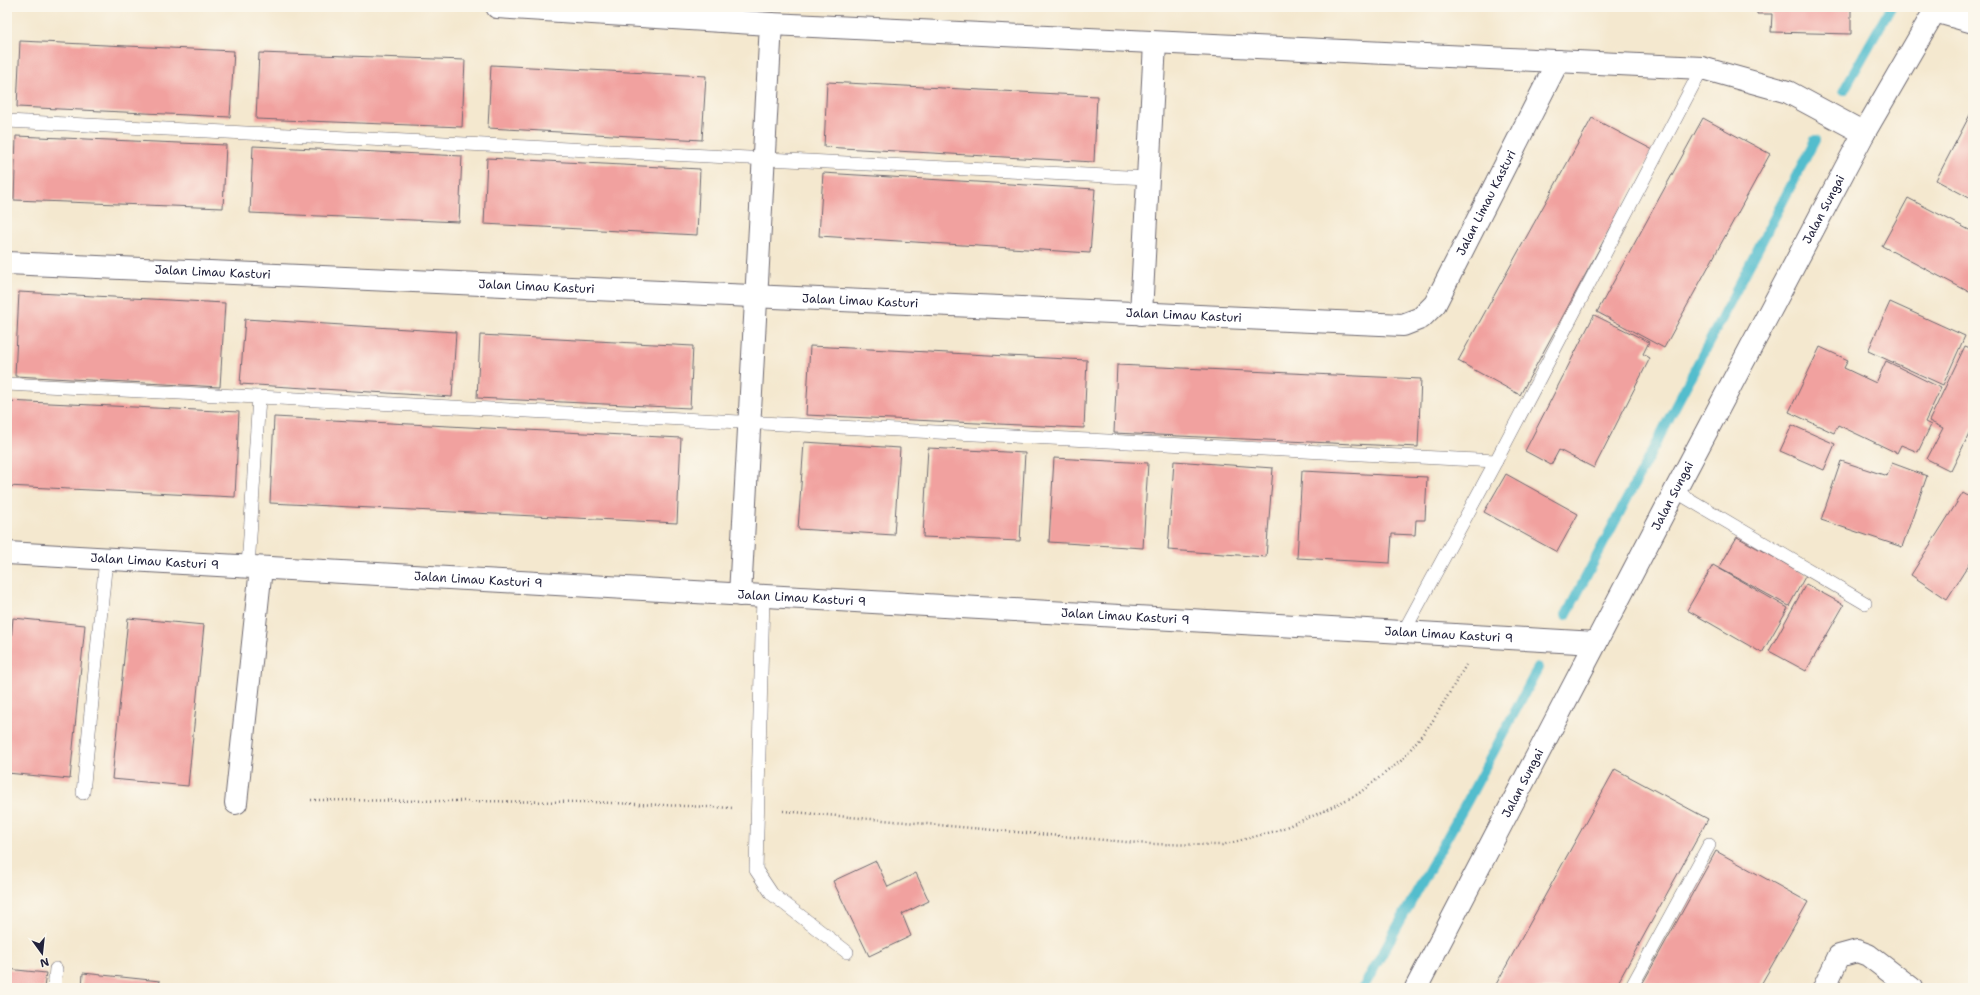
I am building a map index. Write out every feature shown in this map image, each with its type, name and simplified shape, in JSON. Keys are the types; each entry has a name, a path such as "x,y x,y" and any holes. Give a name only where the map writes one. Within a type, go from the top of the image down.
{"street":[{"path":"497,7 771,24 1702,68 1788,92 1864,133"},
{"path":"1935,9 1973,22"},
{"name":"Jalan Sungai","path":"1416,988 1675,491 1864,133 1935,9"},
{"path":"740,595 771,24"},
{"path":"1141,314 1155,43"},
{"name":"Jalan Limau Kasturi","path":"7,263 756,298 1403,325 1421,318 1435,304 1558,61"},
{"name":"Jalan Limau Kasturi 9","path":"7,553 1596,644"},
{"path":"236,804 255,567"},
{"path":"1824,988 1839,956 1856,951 1868,954 1911,988"}],"lane":[{"path":"1403,633 1496,461 1702,68"},
{"path":"7,122 1147,178"},
{"path":"7,384 1496,461"},
{"path":"255,567 259,398"},
{"path":"1675,491 1865,603"},
{"path":"83,793 106,559"},
{"path":"763,596 756,870 772,894 847,952"},
{"path":"1631,988 1709,845"},
{"path":"54,988 56,969"}],"path":[{"path":"311,800 590,802 757,809 1148,844 1222,845 1276,830 1315,815 1358,794 1402,760 1432,722 1483,637"}],"building":[{"path":"1757,7 1851,7 1851,34 1771,32 1772,14 1757,14"},
{"path":"20,41 234,51 230,117 17,107"},
{"path":"259,53 465,60 462,127 256,119"},
{"path":"491,65 706,76 702,140 488,128"},
{"path":"827,82 1097,96 1094,162 824,147"},
{"path":"1973,109 1973,200 1936,180"},
{"path":"1592,118 1653,150 1520,395 1458,361"},
{"path":"1703,118 1770,154 1664,348 1597,312"},
{"path":"16,136 226,145 223,208 14,200"},
{"path":"253,146 462,156 459,222 250,213"},
{"path":"487,158 700,169 697,235 484,224"},
{"path":"823,173 1095,189 1090,253 819,236"},
{"path":"1908,198 1973,232 1973,294 1882,246"},
{"path":"19,292 225,303 220,387 15,376"},
{"path":"1890,302 1965,336 1943,385 1868,351"},
{"path":"1594,315 1649,342 1643,354 1650,358 1594,468 1559,450 1551,465 1525,451"},
{"path":"245,319 456,332 452,397 240,384"},
{"path":"480,335 693,346 690,408 477,398"},
{"path":"810,346 1087,360 1084,428 806,415"},
{"path":"1965,346 1973,349 1973,426 1951,471 1927,459 1943,428 1929,421"},
{"path":"1820,347 1848,360 1844,368 1876,383 1886,361 1941,388 1925,422 1931,425 1918,452 1901,445 1897,453 1838,425 1834,433 1789,412"},
{"path":"1117,365 1421,379 1418,447 1114,433"},
{"path":"7,401 239,412 235,497 7,486"},
{"path":"274,417 681,438 677,523 270,503"},
{"path":"1792,425 1835,444 1824,470 1780,451"},
{"path":"804,442 900,448 894,535 798,529"},
{"path":"928,448 1025,453 1020,541 923,537"},
{"path":"1054,458 1148,463 1143,548 1049,542"},
{"path":"1174,461 1273,468 1266,557 1168,550"},
{"path":"1841,461 1887,476 1892,463 1927,476 1902,547 1821,520"},
{"path":"1302,471 1427,477 1425,520 1416,520 1415,535 1392,534 1390,563 1297,558"},
{"path":"1506,474 1578,514 1557,552 1484,512"},
{"path":"1963,493 1973,499 1973,558 1947,599 1911,575"},
{"path":"1737,537 1806,575 1789,606 1719,568"},
{"path":"1713,565 1788,608 1762,653 1687,610"},
{"path":"1806,584 1844,605 1806,671 1769,651"},
{"path":"13,618 85,625 70,779 7,773 7,686"},
{"path":"128,618 204,625 188,786 112,779"},
{"path":"1615,769 1708,819 1615,988 1494,988"},
{"path":"1716,851 1808,902 1759,988 1640,988"},
{"path":"876,861 888,887 916,873 929,901 902,914 911,936 869,956 833,881"},
{"path":"7,969 46,973 44,988 7,988"},
{"path":"83,973 160,981 159,988 82,988"}],"waterway":[{"path":"1844,90 1891,7"},
{"path":"1566,615 1815,140"},
{"path":"1363,988 1468,800 1538,668"}]}
